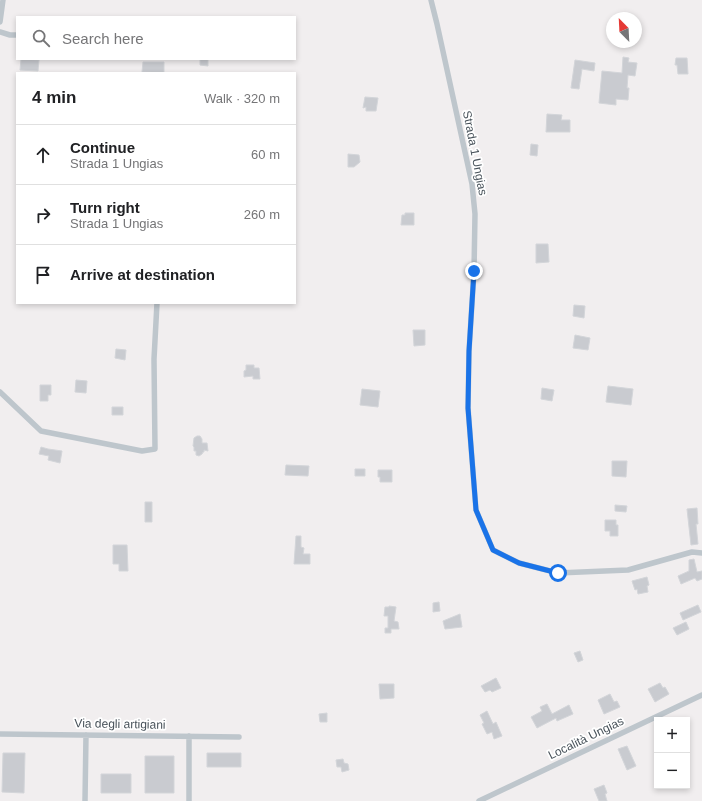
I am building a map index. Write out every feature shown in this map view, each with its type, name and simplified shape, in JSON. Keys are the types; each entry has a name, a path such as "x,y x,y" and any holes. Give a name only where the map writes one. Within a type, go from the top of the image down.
{"street":[{"path":"0,22 3,0"},
{"name":"Strada 1 Ungias","path":"431,0 438,24 472,184 475,214 468,408 476,510 493,550 519,563 558,573 628,570 692,552 702,553"},
{"path":"0,32 16,35"},
{"path":"0,392 41,431 142,451 155,449 154,359 156,304"},
{"name":"Località Ungias","path":"479,801 702,695"},
{"name":"Via degli artigiani","path":"0,734 239,737"},
{"path":"85,801 86,735"},
{"path":"189,736 189,801"}],"building":[{"path":"623,57 629,58 628,62 637,63 635,76 628,75 628,100 616,99 616,105 599,103 602,71 622,73"},
{"path":"676,58 687,58 688,74 678,74 677,65 675,65"},
{"path":"21,60 39,60 38,71 20,70"},
{"path":"200,60 208,60 208,66 200,65"},
{"path":"575,60 595,63 594,71 582,69 579,89 571,88"},
{"path":"143,62 164,62 164,72 142,72"},
{"path":"365,97 378,98 376,111 366,111 366,107 363,108"},
{"path":"547,114 562,115 561,120 570,120 570,132 546,132"},
{"path":"531,144 538,145 537,156 530,155"},
{"path":"348,154 359,155 360,162 354,167 348,167"},
{"path":"405,213 414,213 414,225 401,225 402,215 405,215"},
{"path":"536,244 548,244 549,262 536,263"},
{"path":"574,305 585,306 584,318 573,316"},
{"path":"413,330 425,330 425,345 414,346"},
{"path":"575,335 590,338 588,350 573,348"},
{"path":"116,349 126,350 125,360 115,358"},
{"path":"246,365 254,365 254,368 259,368 260,379 253,379 253,376 244,377"},
{"path":"76,380 87,381 86,393 75,392"},
{"path":"40,385 51,385 51,395 48,395 48,401 40,401"},
{"path":"608,386 633,389 631,405 606,402"},
{"path":"542,388 554,390 552,401 541,399"},
{"path":"362,389 380,391 378,407 360,405"},
{"path":"112,407 123,407 123,415 112,415"},
{"path":"200,436 202,443 207,443 208,451 204,450 204,452 199,456 196,455 196,451 194,451 193,446 194,438"},
{"path":"41,447 62,451 60,463 48,460 49,456 39,454"},
{"path":"612,461 627,461 626,477 612,476"},
{"path":"286,465 309,466 308,476 285,475"},
{"path":"355,469 365,469 365,476 355,476"},
{"path":"378,470 392,470 392,482 380,482"},
{"path":"145,502 152,502 152,522 145,522"},
{"path":"615,505 627,506 626,512 615,511"},
{"path":"697,508 698,524 696,524 698,544 691,545 687,509"},
{"path":"605,520 616,520 616,525 618,525 618,536 610,536 610,531 605,531"},
{"path":"296,536 301,536 301,547 304,548 303,554 310,554 310,564 294,564"},
{"path":"113,545 127,545 128,571 119,571 119,564 113,564"},
{"path":"694,559 697,572 702,571 702,579 697,581 695,578 681,584 678,576 689,571 689,560"},
{"path":"647,577 649,585 647,586 648,592 638,594 632,581"},
{"path":"439,602 440,611 433,612 433,603"},
{"path":"698,605 701,612 683,620 680,613"},
{"path":"385,607 396,607 394,621 398,622 399,629 391,629 391,633 385,633 385,628 388,628 388,616 384,616"},
{"path":"460,614 462,627 445,629 443,621"},
{"path":"686,622 689,629 677,635 673,628"},
{"path":"580,651 583,660 578,662 574,653"},
{"path":"496,678 501,688 492,692 490,690 485,692 481,686"},
{"path":"660,683 663,688 665,687 669,694 655,702 648,689"},
{"path":"379,684 394,684 394,698 380,699"},
{"path":"610,694 614,702 617,701 620,707 604,714 598,700"},
{"path":"547,704 552,714 569,705 573,714 557,721 556,718 537,728 531,717 542,711 540,707"},
{"path":"487,711 493,724 496,722 502,736 494,739 492,732 487,734 482,724 484,723 480,715"},
{"path":"327,713 327,722 320,722 319,714"},
{"path":"627,746 636,766 627,770 618,749"},
{"path":"3,753 25,753 24,793 2,792"},
{"path":"207,753 241,753 241,767 207,767"},
{"path":"145,756 174,756 174,793 145,793"},
{"path":"343,759 344,763 348,764 349,770 342,772 341,767 337,767 336,760"},
{"path":"101,774 131,774 131,793 101,793"},
{"path":"604,785 607,793 605,794 607,801 599,801 594,789"}],"route":[{"path":"474,271 469,351 468,408 476,510 493,550 519,563 558,573"}]}
